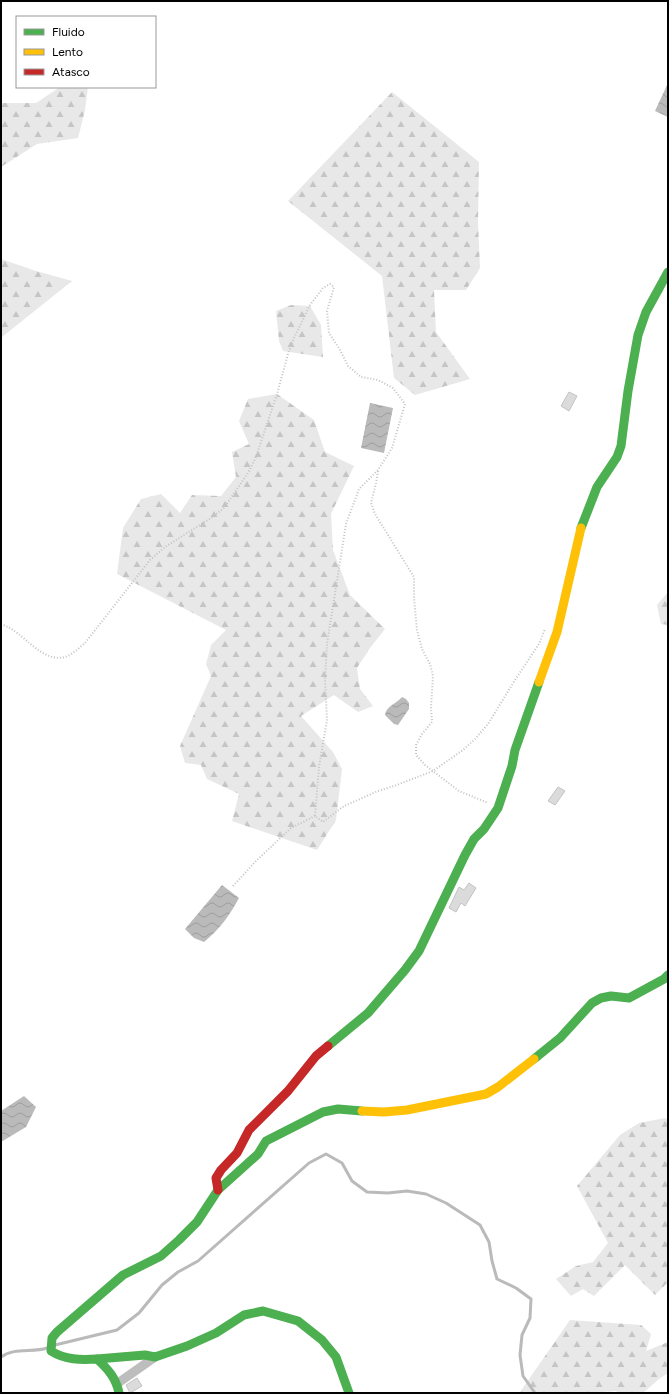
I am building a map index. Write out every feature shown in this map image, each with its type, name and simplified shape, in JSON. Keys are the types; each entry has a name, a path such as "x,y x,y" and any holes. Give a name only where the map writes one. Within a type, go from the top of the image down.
{"street":[{"path":"218,1190 216,1178 221,1170 237,1153 249,1130 288,1091 316,1056 351,1028 368,1012 405,970 418,951 440,909 474,838 484,829 498,808 512,766 514,750 557,632 581,526 594,493 621,446 628,391 638,335 646,312 668,272"},
{"path":"155,1357 145,1355 97,1359 57,1356 51,1351 52,1338 94,1299 123,1276 161,1256 179,1240 197,1222 218,1190 258,1154 266,1141 299,1123 324,1112 338,1109 384,1112 407,1110 486,1094 498,1087 560,1038 592,1003 601,998 611,996 629,998 668,975"},
{"path":"118,1383 155,1357 187,1346 216,1333 244,1315 263,1311 298,1321 322,1340 336,1357 346,1380 349,1393"},
{"path":"97,1359 113,1375 118,1383 119,1393"}],"path":[{"path":"1,624 12,629 50,657 60,658 72,654 85,643 150,560 165,547 224,508 248,473 256,458 284,375 288,354 300,326 317,295 323,288 330,284 334,287 327,311 329,334 340,350 348,366 361,377 378,380 393,388 405,404 392,448 378,470 359,489 346,524 327,644 325,680 327,720 315,816"},
{"path":"378,470 371,503 375,514 414,577 414,604 417,630 422,649 430,664 433,676 431,707 432,722 422,734 416,745 416,755 425,766 459,791 498,808"},
{"path":"315,816 323,822 344,806 378,791 432,771 463,750 488,724 539,644 548,623 561,614"},
{"path":"234,886 256,861 291,828 315,816"}],"green space":[{"path":"58,88 88,88 85,110 78,138 37,144 1,167 1,103 36,103"},
{"path":"392,92 479,162 478,222 480,268 466,290 434,290 436,332 470,379 415,395 394,378 382,276 288,201"},
{"path":"1,259 72,281 2,337"},
{"path":"291,305 310,306 321,325 323,357 283,351 279,341 276,311"},
{"path":"277,394 314,420 325,452 354,466 331,514 333,550 350,595 385,629 357,668 360,689 373,706 358,712 334,695 301,716 333,752 342,769 336,820 317,850 232,821 239,794 207,779 201,765 185,763 180,746 211,676 206,664 211,645 226,630 117,574 123,528 141,499 161,494 180,513 192,495 221,496 236,477 232,452 249,444 239,421 248,399"},
{"path":"668,592 668,625 661,624 657,605"},
{"path":"665,1118 668,1120 668,1282 655,1295 625,1265 594,1296 583,1289 571,1296 556,1279 576,1266 593,1262 608,1243 577,1186 620,1135 639,1123"},
{"path":"570,1320 641,1325 651,1334 646,1351 668,1342 668,1373 643,1393 623,1393 615,1391 591,1393 521,1393 520,1392"}],"water":[{"path":"668,83 668,117 655,111"},
{"path":"370,403 393,408 384,453 361,448"},
{"path":"402,697 409,703 409,709 398,725 394,724 385,715 387,709"},
{"path":"222,885 239,898 224,922 204,942 194,938 185,929"},
{"path":"24,1096 36,1107 26,1127 1,1142 1,1111"}],"building":[{"path":"569,392 577,396 569,411 561,406"},
{"path":"558,787 565,791 555,805 548,801"},
{"path":"469,883 476,888 465,906 461,903 456,912 449,908 459,887 464,890"},
{"path":"137,1378 142,1386 130,1393 126,1385"}],"waterway":[{"path":"55,1345 117,1330 139,1313 162,1285 178,1272 198,1261 309,1163 326,1154 342,1163 352,1181 367,1192 388,1193 407,1191 426,1194 446,1203 480,1225 489,1242 497,1279 516,1288 531,1299 530,1318 522,1335 520,1355 523,1376 535,1393"},
{"path":"1,1357 12,1352 47,1348"}],"traffic: fast":[{"path":"581,528 597,487 617,457 621,446 628,391 638,335 646,312 668,272"},
{"path":"328,1046 368,1013 405,970 419,951 465,855 474,839 484,829 498,808 512,766 515,750 539,682"},
{"path":"534,1059 560,1038 592,1003 601,998 611,996 629,998 664,979 668,975"},
{"path":"119,1393 111,1374 97,1359 67,1358 51,1351 52,1338 57,1332 123,1275 161,1256 179,1240 197,1222 218,1190 258,1154 266,1141 323,1112 338,1109 362,1111"},
{"path":"97,1359 145,1355 155,1357 187,1346 216,1333 244,1315 263,1311 298,1321 322,1340 336,1357 349,1393"}],"traffic: slow":[{"path":"539,682 557,632 581,528"},
{"path":"362,1111 384,1112 407,1110 486,1094 498,1087 534,1059"}],"traffic: jam":[{"path":"218,1190 216,1178 221,1170 237,1153 249,1130 288,1091 316,1056 328,1046"}]}
